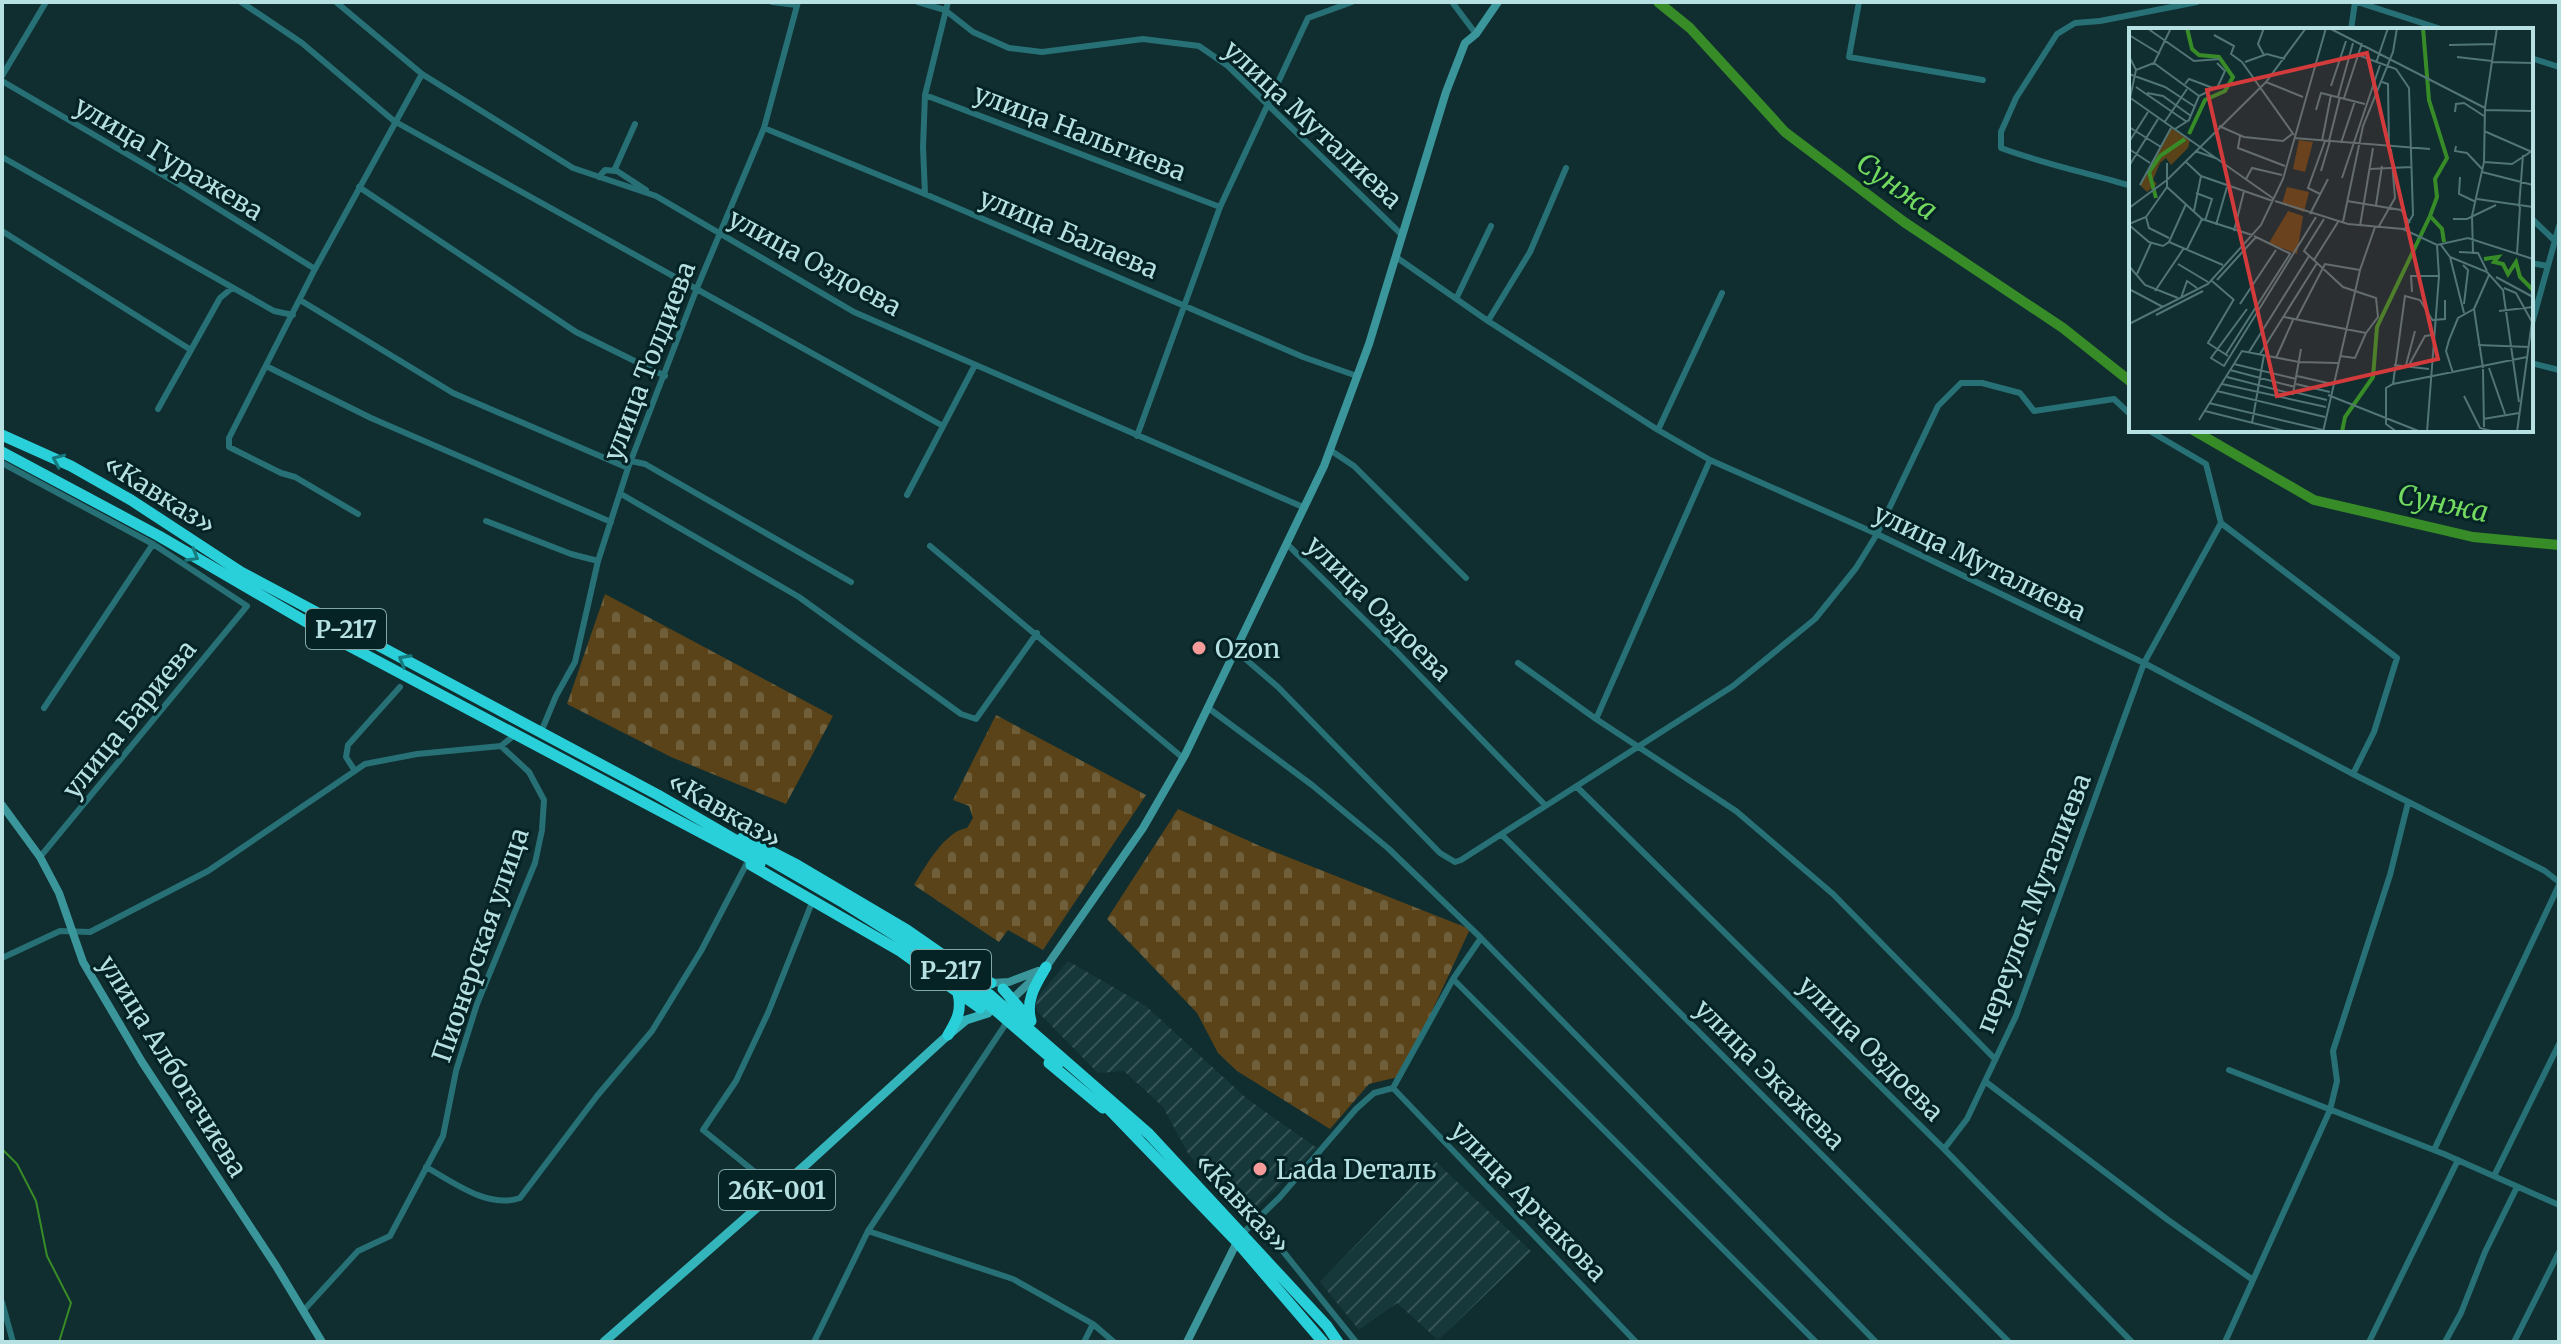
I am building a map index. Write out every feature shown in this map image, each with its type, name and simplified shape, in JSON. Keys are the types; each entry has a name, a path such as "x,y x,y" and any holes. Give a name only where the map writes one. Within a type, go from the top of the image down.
{"highway":[{"name":"«Кавказ»","path":"2,435 95,479 241,572 694,816 773,867"},
{"name":"«Кавказ»","path":"2,452 159,536 334,638 844,903 990,995 1144,1137 1327,1326 1338,1342"},
{"path":"694,816 797,865 907,930 966,971 991,983"},
{"name":"Р-217","path":"680,819 747,863 900,951 958,993"},
{"path":"1031,1021 1028,1012 1031,994 1046,967"},
{"path":"988,1005 1003,989"},
{"path":"958,993 1031,1021 1114,1095 1144,1137"},
{"path":"948,1035 959,1017 961,1005 958,993"},
{"name":"«Кавказ»","path":"988,1005 1005,1025 1144,1137"},
{"name":"«Кавказ»","path":"1240,1238 1323,1342"}],"main road":[{"path":"948,1035 1046,967 1143,828 1183,758 1330,450 1403,236 1446,92 1465,43 1476,34 1498,2"},
{"name":"улица Албогачиева","path":"2,805 40,857 59,893 83,962 142,1062 322,1342"},
{"path":"988,1005 982,986 1009,982 1046,967"},
{"path":"991,983 1003,989"},
{"path":"948,1035 988,1005"},
{"name":"26К-001","path":"604,1342 948,1035"},
{"path":"1187,1342 1240,1238"}],"street":[{"path":"2,79 46,2"},
{"path":"241,2 302,43 394,121 943,426"},
{"name":"улица Оздоева","path":"336,2 422,74 573,168 656,196 854,312 1303,507"},
{"path":"772,2 797,4"},
{"name":"улица Муталиева","path":"918,2 945,10 973,32 1009,48 1042,52 1143,39 1199,46 1228,66 1403,236"},
{"path":"925,194 925,95 948,2"},
{"path":"1137,436 1220,207 1308,18 1352,2"},
{"path":"1452,2 1476,34"},
{"path":"1859,2 1849,57 1983,80"},
{"path":"2129,185 2069,167 2039,162 2001,148 2001,132 2016,98 2057,34 2075,23 2197,2"},
{"path":"2351,28 2356,2 2438,28"},
{"name":"улица Толдиева","path":"540,734 575,662 598,561 630,464 697,288 764,128 797,4"},
{"path":"2533,59 2559,67"},
{"path":"358,514 295,477 229,447 229,438 315,269 422,74"},
{"name":"улица Гуражева","path":"2,79 315,269"},
{"name":"улица Нальгиева","path":"925,95 1220,207"},
{"path":"614,171 635,124"},
{"name":"улица Балаева","path":"764,128 1303,357 1357,376"},
{"path":"2,157 274,311 293,315"},
{"path":"1488,321 1530,252 1566,168"},
{"path":"599,177 605,170 614,171 656,196"},
{"path":"359,187 576,332 665,376"},
{"path":"2533,220 2554,240"},
{"path":"1456,299 1491,226"},
{"path":"2533,320 2559,226"},
{"path":"2,231 191,350"},
{"name":"улица Муталиева","path":"1396,257 1488,321 1710,460 1877,534 2144,663 2408,803 2545,871 2559,884"},
{"path":"2533,263 2548,266"},
{"path":"158,409 220,298 232,288"},
{"path":"1658,430 1722,293"},
{"path":"300,300 453,393 630,464 645,464 851,582"},
{"path":"2533,364 2559,370"},
{"path":"907,495 975,365"},
{"path":"266,366 371,418 611,522"},
{"path":"1235,650 1278,687 1440,853 1455,862 1733,686 1815,619 1856,568 1877,534 1938,406 1961,383 1982,383 2020,393 2034,411 2114,399 2129,413"},
{"path":"2151,432 2206,464 2221,523 2397,658 2374,732 2353,774"},
{"path":"1330,450 1354,466 1466,578"},
{"path":"1596,719 1710,460"},
{"path":"2,463 153,544 44,708"},
{"path":"621,494 799,597 961,714 976,719 1037,633"},
{"path":"486,521 571,554 598,561"},
{"name":"переулок Муталиева","path":"1944,1149 1967,1119 2016,1016 2144,663 2221,523"},
{"name":"улица Оздоева","path":"1286,543 1545,805"},
{"name":"улица Бариева","path":"40,857 247,606 153,544"},
{"path":"930,546 1183,758"},
{"path":"1518,663 1596,719 1736,811 1833,894 1994,1058"},
{"path":"355,771 346,757 348,745 400,687"},
{"path":"1207,707 1312,785 1389,849 1481,938 1876,1342"},
{"path":"2,958 60,931 90,932 208,871 365,764 417,754 501,746 517,733"},
{"name":"Пионерская улица","path":"304,1310 358,1251 390,1236 443,1136 456,1071 473,1017 535,863 542,830 544,800 529,772 501,746"},
{"name":"улица Оздоева","path":"1577,787 1944,1149 2132,1342"},
{"path":"2225,1342 2330,1110 2337,1081 2333,1051 2390,875 2408,803"},
{"name":"улица Экажева","path":"1502,835 2009,1342"},
{"path":"426,1167 488,1198 507,1202 520,1198 597,1096 652,1031 701,951 747,863"},
{"path":"2434,1150 2559,884"},
{"path":"777,1190 703,1130 736,1081 768,1013 813,900"},
{"path":"1240,1238 1356,1109 1374,1093 1393,1088 1453,979 1481,938"},
{"path":"1453,979 1816,1342"},
{"path":"814,1342 868,1231 1005,1025"},
{"path":"2494,1176 2559,1044"},
{"path":"2229,1070 2434,1150 2556,1204 2559,1192"},
{"path":"1986,1082 2168,1220 2253,1280"},
{"name":"улица Арчакова","path":"1393,1088 1636,1342"},
{"path":"2369,1342 2458,1160"},
{"path":"2445,1342 2517,1187"},
{"path":"1257,1219 1356,1342"},
{"path":"868,1231 1013,1279 1093,1324 1114,1342"},
{"path":"2514,1342 2559,1252"},
{"path":"2,1302 13,1342"},
{"path":"1084,1342 1093,1324"}],"shaded area":[{"path":"1068,961 1146,1006 1246,1098 1317,1148 1244,1221 1189,1155 1163,1107 1124,1071 1098,1073 1037,1011 1036,999"},
{"path":"1436,1162 1531,1251 1438,1340 1397,1303 1359,1330 1320,1282"}],"green space":[{"path":"605,594 833,716 786,804 671,757 567,704"},
{"path":"996,715 1146,795 1043,950 1008,930 999,942 914,885 943,843 967,828 973,818 969,806 953,800"},
{"path":"1178,809 1260,846 1470,929 1402,1076 1369,1084 1330,1129 1237,1071 1218,1053 1197,1013 1107,919"}],"waterway":[{"name":"Сунжа","path":"1658,2 1690,28 1785,132 1904,222 2063,328 2129,380"},
{"name":"Сунжа","path":"2196,432 2314,500 2473,537 2559,545"},
{"path":"2,1149 17,1164 36,1201 47,1256 71,1303 59,1342"}],"place":[{"name":"Ozon","path":"1199,648"},
{"name":"Lada Dеталь","path":"1260,1169"}]}
